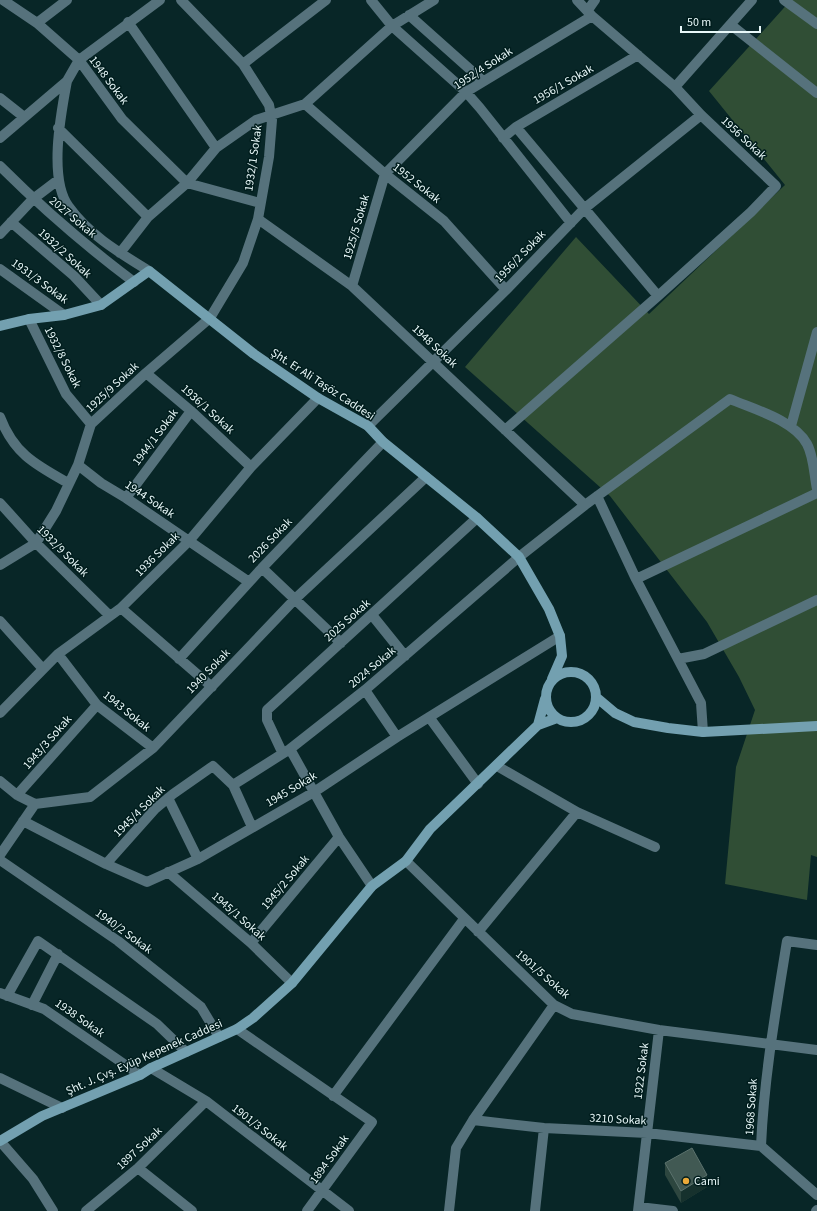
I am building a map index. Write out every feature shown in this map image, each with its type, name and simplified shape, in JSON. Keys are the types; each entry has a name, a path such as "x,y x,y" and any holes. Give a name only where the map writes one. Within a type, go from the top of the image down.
{"street":[{"name":"1948 Sokak","path":"4,0 37,23 79,60 122,119 187,183"},
{"path":"37,23 67,0"},
{"name":"1932/1 Sokak","path":"181,0 243,64 269,105 271,116 269,157 258,219 243,263 210,318"},
{"path":"243,64 326,0"},
{"path":"371,0 392,26 466,92 571,223"},
{"path":"120,253 148,217 187,183 216,148 256,120 305,104 392,26 434,0"},
{"name":"1956 Sokak","path":"577,0 675,87 701,115 776,186 751,212 658,296"},
{"path":"590,13 595,0"},
{"path":"675,87 752,0"},
{"path":"784,0 817,24"},
{"path":"0,326 29,319 64,315 101,305 149,271 120,253 89,230 68,205 58,180 58,128 67,81 79,60 156,1"},
{"name":"1952/4 Sokak","path":"385,174 466,92 590,13"},
{"path":"409,15 483,81"},
{"path":"128,22 216,148"},
{"path":"731,25 817,93"},
{"name":"1956/1 Sokak","path":"503,138 516,127 638,55"},
{"path":"0,138 67,81"},
{"path":"0,98 24,117"},
{"name":"1952 Sokak","path":"305,104 385,174 444,221 506,290"},
{"name":"1956/2 Sokak","path":"368,426 506,290 585,208 701,115"},
{"path":"506,430 658,296 516,127"},
{"path":"58,128 148,217"},
{"name":"2027 Sokak","path":"0,166 33,199 100,257 134,282"},
{"name":"1925/5 Sokak","path":"352,286 385,174"},
{"path":"0,234 33,199 58,180"},
{"path":"187,183 260,203"},
{"name":"1948 Sokak","path":"258,219 352,286 585,505"},
{"name":"1932/2 Sokak","path":"11,222 74,276 101,305"},
{"name":"1931/3 Sokak","path":"0,269 64,315"},
{"name":"Şht. Er Ali Taşöz Caddesi","path":"149,271 254,354 318,398 368,426 383,442 477,518 519,557 549,610 560,636 562,656"},
{"name":"1925/9 Sokak","path":"0,565 36,544 56,511 68,483 78,465 91,424 146,372 210,318"},
{"name":"1932/8 Sokak","path":"29,319 66,394 91,424"},
{"path":"817,332 791,426 803,439 809,450 817,489"},
{"name":"1936/1 Sokak","path":"146,372 191,411 250,466"},
{"name":"1936 Sokak","path":"0,713 58,654 122,608 189,541 250,466 318,398"},
{"name":"2024 Sokak","path":"233,785 286,750 365,690 519,557 597,496 730,399 791,426"},
{"name":"1944/1 Sokak","path":"126,498 191,411"},
{"path":"0,417 14,444 30,461 68,483"},
{"name":"2026 Sokak","path":"179,659 262,568 383,442"},
{"name":"1944 Sokak","path":"78,465 101,483 126,498 249,582"},
{"name":"1940 Sokak","path":"35,804 90,797 152,748 295,600 426,477"},
{"path":"636,579 817,493"},
{"path":"597,496 636,579 701,703 703,732"},
{"name":"1932/9 Sokak","path":"0,503 36,544 110,616"},
{"name":"2025 Sokak","path":"372,886 339,837 314,792 267,720 267,710 477,518"},
{"path":"262,568 341,643"},
{"path":"678,659 704,654 817,600"},
{"path":"122,608 212,687"},
{"path":"372,615 405,656"},
{"path":"0,621 43,669"},
{"name":"1945 Sokak","path":"23,821 106,864 147,882 198,859 314,792 397,737 560,636"},
{"name":"1943 Sokak","path":"58,654 96,705 152,748"},
{"path":"538,725 546,691 562,656 576,672"},
{"path":"552,679 569,672 582,674 592,684 596,697 614,713 634,722 703,732 817,726"},
{"path":"365,690 397,737"},
{"path":"545,699 547,707 557,718 572,722 587,716 592,711 596,697"},
{"name":"1943/3 Sokak","path":"17,795 96,705"},
{"path":"592,711 614,713"},
{"path":"429,717 478,784"},
{"path":"538,725 557,718"},
{"name":"Şht. J. Çvş. Eyüp Kepenek Caddesi","path":"1,1143 42,1116 140,1075 151,1068 237,1029 253,1018 292,983 372,886 406,861 430,829 538,725"},
{"name":"1945/4 Sokak","path":"106,864 155,809 213,766 233,785"},
{"path":"497,766 577,812 655,847"},
{"path":"0,781 17,795 35,804 0,855"},
{"path":"233,785 252,827"},
{"path":"168,798 198,859"},
{"path":"478,932 577,812"},
{"name":"1945/2 Sokak","path":"251,943 339,837"},
{"name":"1940/2 Sokak","path":"0,860 118,941 202,1007 219,1037"},
{"name":"1901/5 Sokak","path":"406,861 554,1005 572,1014 659,1030 817,1050"},
{"name":"1945/1 Sokak","path":"168,872 251,943 292,983"},
{"path":"237,1029 333,1096 464,919"},
{"path":"4,994 38,941 157,1024 186,1052"},
{"path":"770,1044 787,941 817,945"},
{"path":"32,1005 58,954"},
{"name":"1938 Sokak","path":"4,994 44,1009 140,1075"},
{"path":"449,1211 456,1148 473,1120 554,1005"},
{"name":"1922 Sokak","path":"639,1209 659,1030"},
{"name":"1968 Sokak","path":"770,1044 762,1110 761,1146 817,1195"},
{"name":"1901/3 Sokak","path":"151,1068 206,1101 322,1192 349,1211"},
{"path":"0,1078 62,1108"},
{"name":"1894 Sokak","path":"307,1211 372,1122 333,1096"},
{"name":"1897 Sokak","path":"86,1211 138,1168 206,1101"},
{"name":"3210 Sokak","path":"473,1120 544,1128 647,1133 761,1146"},
{"path":"535,1211 544,1128"},
{"path":"1,1143 33,1179 53,1211"},
{"path":"138,1168 192,1211"},
{"path":"639,1209 673,1211"}],"green space":[{"path":"791,0 817,0 817,857 811,855 807,900 725,884 736,767 755,710 739,677 707,622 610,496 465,367 576,237 649,314 785,185 709,91"}],"building":[{"path":"692,1148 707,1175 681,1191 665,1163"}],"place":[{"name":"Cami","path":"686,1181"}]}
